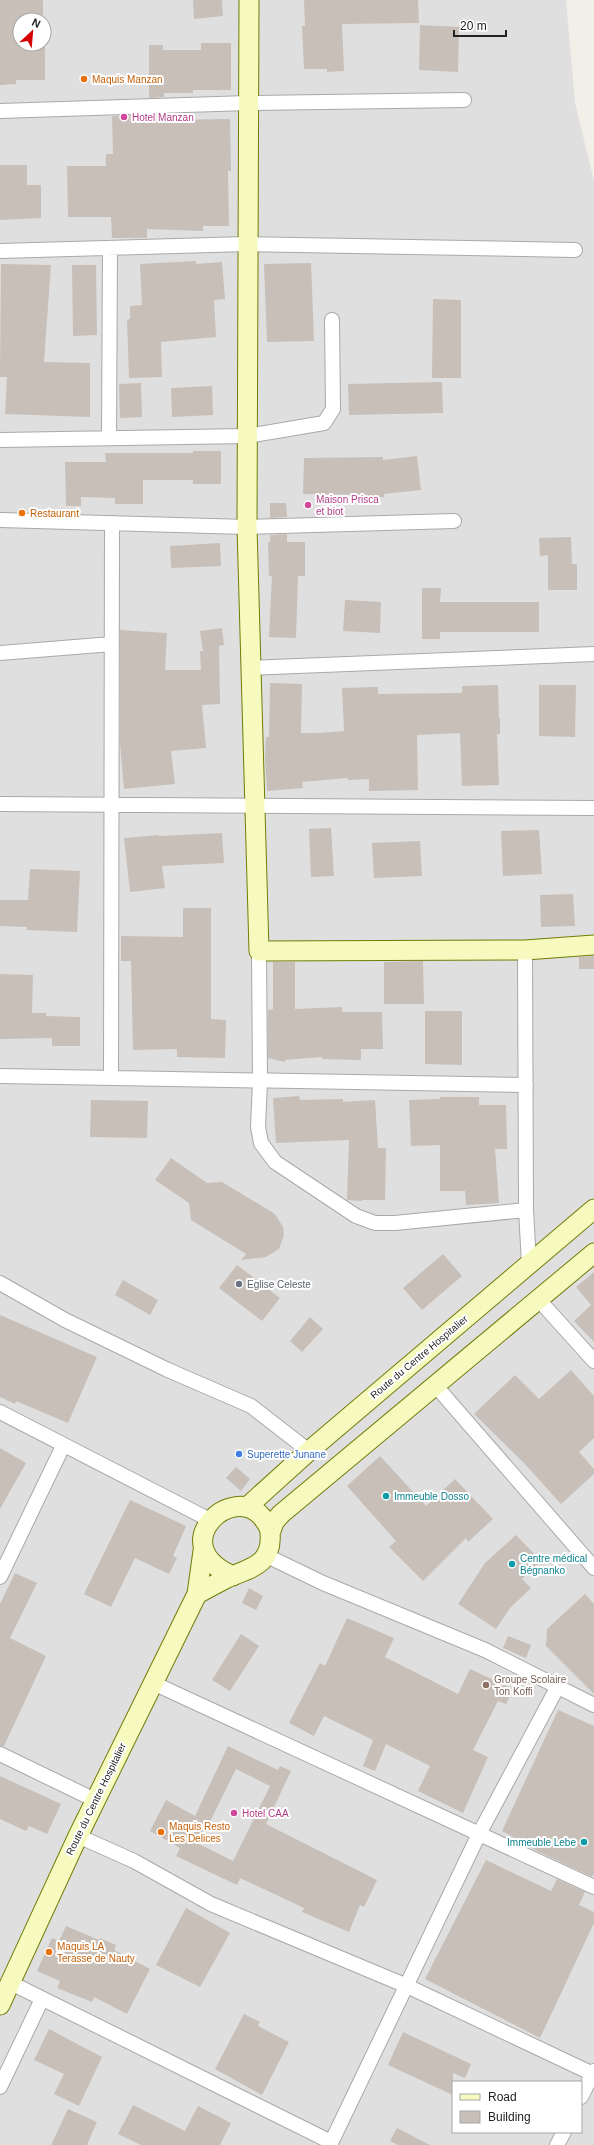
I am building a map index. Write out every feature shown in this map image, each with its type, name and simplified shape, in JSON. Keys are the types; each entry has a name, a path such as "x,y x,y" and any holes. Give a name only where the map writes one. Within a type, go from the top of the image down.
{"street":[{"path":"249,0 247,527 259,951 260,1082 258,1127 261,1143 275,1162 356,1216 375,1223 396,1223 526,1210"},
{"path":"0,111 248,103 464,100"},
{"path":"0,251 248,244 575,250"},
{"path":"109,438 110,248"},
{"path":"0,440 247,436 324,423 332,409 332,320"},
{"path":"0,520 247,527 454,522"},
{"path":"111,1078 112,523"},
{"path":"0,653 112,644"},
{"path":"250,668 594,654"},
{"path":"0,804 594,808"},
{"path":"259,951 525,950 594,945"},
{"path":"525,950 526,1210 529,1264"},
{"path":"0,1076 260,1082 526,1085"},
{"name":"Route du Centre Hospitalier","path":"247,1507 309,1451 594,1209"},
{"path":"197,1594 233,1576 256,1567 270,1545 270,1530 274,1522 281,1514 594,1253"},
{"path":"0,1283 65,1320 168,1370 251,1406 309,1451"},
{"path":"539,1300 594,1361"},
{"path":"435,1385 594,1568"},
{"path":"0,1412 63,1446 210,1520"},
{"path":"0,1577 63,1446"},
{"path":"233,1576 217,1567 203,1551 202,1538 210,1520 220,1511 239,1506 247,1507 260,1515 270,1530"},
{"name":"Route du Centre Hospitalier","path":"0,2005 95,1800 197,1594 203,1551"},
{"path":"265,1555 323,1583 485,1650 557,1688 594,1705"},
{"path":"153,1683 594,1887"},
{"path":"11,1983 330,2144 479,1834 557,1688"},
{"path":"0,1754 95,1800"},
{"path":"78,1836 134,1861 211,1904 407,1986 593,2072 582,2095"},
{"path":"0,2087 42,1999"},
{"path":"557,2145 563,2133"}],"shaded area":[{"path":"0,0 566,0 575,103 594,181 594,2145 0,2145"}],"building":[{"path":"0,0 43,0 43,12 12,12 12,52 45,52 45,80 16,80 16,84 0,85"},
{"path":"193,0 222,0 223,16 194,19"},
{"path":"304,0 418,0 419,23 342,24 344,71 327,72 327,69 304,69 302,26 305,26"},
{"path":"420,25 459,27 458,72 419,70"},
{"path":"201,43 231,43 231,90 193,90 193,93 164,93 164,97 149,98 149,45 163,45 163,50 201,50"},
{"path":"164,114 164,120 230,119 231,171 228,171 229,226 203,226 203,231 147,229 147,238 112,238 111,217 68,217 67,166 106,166 106,154 113,154 112,116"},
{"path":"0,165 27,165 27,185 41,185 41,218 0,220"},
{"path":"196,261 196,264 222,262 225,299 214,300 216,337 161,342 162,377 129,378 127,320 130,319 130,306 142,305 140,264"},
{"path":"311,263 314,341 267,342 264,264"},
{"path":"1,264 51,265 44,362 90,363 90,417 5,414 7,377 0,377"},
{"path":"72,265 96,265 97,335 73,336"},
{"path":"433,299 461,300 461,378 432,378"},
{"path":"442,382 443,413 349,415 348,384"},
{"path":"141,383 142,417 120,418 119,384"},
{"path":"212,386 213,415 172,417 171,388"},
{"path":"193,451 221,451 221,484 193,484 193,480 143,480 143,504 115,504 115,498 81,497 81,506 66,506 65,462 106,462 105,453 193,453"},
{"path":"417,456 421,490 384,494 384,497 360,498 360,495 303,494 304,458 383,457 383,460"},
{"path":"270,503 286,503 287,517 270,518"},
{"path":"287,534 287,542 305,542 305,576 298,576 296,638 269,637 272,576 269,576 268,542 270,542 270,535"},
{"path":"571,537 572,564 577,564 577,590 548,590 548,555 540,556 539,538"},
{"path":"220,543 221,566 171,568 170,546"},
{"path":"422,588 441,588 440,602 539,602 539,632 440,632 440,639 422,639"},
{"path":"345,600 381,602 380,633 343,631"},
{"path":"222,628 224,645 219,646 220,704 202,705 206,748 171,751 175,784 124,789 120,744 120,630 167,633 165,670 201,670 200,651 203,651 200,631"},
{"path":"270,683 302,684 301,733 344,731 342,688 378,687 378,694 462,693 462,686 498,685 500,718 500,734 497,734 499,785 462,786 460,733 417,735 418,790 369,791 369,779 348,780 348,778 302,782 303,788 267,791 265,757 266,737 269,737"},
{"path":"539,685 576,685 575,737 539,736"},
{"path":"331,828 334,876 311,877 309,829"},
{"path":"539,830 542,874 503,876 501,831"},
{"path":"222,833 224,863 162,866 165,888 130,892 124,838 159,835"},
{"path":"420,841 422,876 374,878 372,843"},
{"path":"30,869 80,871 77,932 27,930 27,927 0,926 0,900 28,900"},
{"path":"573,894 575,926 541,927 540,895"},
{"path":"183,908 211,908 211,1019 226,1020 225,1058 177,1057 177,1049 133,1050 131,961 121,961 121,936 183,937"},
{"path":"594,956 594,969 579,969 579,957"},
{"path":"423,961 424,1004 384,1004 384,962"},
{"path":"273,962 295,962 295,1009 342,1007 342,1012 382,1012 383,1049 361,1049 361,1060 322,1059 322,1057 285,1060 285,1062 268,1058 268,1010 273,1009"},
{"path":"0,974 33,975 32,1013 46,1013 46,1016 80,1017 80,1046 52,1046 52,1038 0,1039"},
{"path":"425,1011 462,1011 462,1065 425,1064"},
{"path":"299,1096 300,1100 343,1099 343,1102 375,1100 378,1148 386,1148 385,1200 347,1200 349,1140 276,1143 273,1098"},
{"path":"440,1097 479,1097 479,1105 506,1105 507,1149 495,1149 499,1203 466,1205 465,1191 440,1191 440,1145 411,1146 409,1100 440,1099"},
{"path":"91,1100 148,1101 147,1138 90,1137"},
{"path":"171,1158 207,1183 222,1182 275,1214 283,1227 284,1235 279,1249 266,1257 241,1260 246,1254 191,1220 189,1203 155,1180"},
{"path":"443,1254 462,1276 422,1310 403,1288"},
{"path":"237,1265 280,1298 262,1321 219,1288"},
{"path":"594,1272 594,1342 574,1321 591,1305 576,1287"},
{"path":"123,1280 158,1300 150,1315 115,1295"},
{"path":"0,1315 97,1357 68,1423 16,1401 15,1404 0,1397"},
{"path":"310,1317 323,1329 302,1352 290,1341"},
{"path":"571,1370 594,1396 594,1438 579,1452 594,1469 594,1474 561,1504 524,1463 474,1414 515,1375 539,1399"},
{"path":"0,1448 26,1463 0,1509"},
{"path":"380,1456 426,1506 455,1479 493,1519 468,1542 466,1538 423,1581 389,1547 396,1541 347,1486"},
{"path":"236,1467 250,1479 241,1491 226,1478"},
{"path":"130,1500 186,1526 173,1556 177,1558 169,1574 135,1558 111,1607 84,1594"},
{"path":"516,1535 541,1561 522,1579 531,1588 510,1608 496,1629 458,1604 485,1563"},
{"path":"15,1573 37,1583 10,1638 46,1656 4,1746 0,1746 0,1604"},
{"path":"249,1588 263,1596 256,1610 242,1603"},
{"path":"585,1594 594,1604 594,1694 546,1646 547,1629"},
{"path":"347,1618 394,1638 385,1657 458,1694 470,1669 511,1688 511,1694 506,1704 498,1701 473,1750 488,1757 463,1813 418,1791 430,1766 386,1744 375,1771 363,1766 373,1740 324,1716 314,1736 289,1723 320,1663 325,1666"},
{"path":"241,1634 259,1646 230,1691 212,1680"},
{"path":"508,1636 531,1645 526,1658 503,1648"},
{"path":"558,1710 594,1726 594,1873 592,1877 535,1850 502,1831"},
{"path":"228,1746 278,1770 280,1766 291,1771 266,1824 377,1880 364,1907 360,1905 349,1932 302,1912 304,1908 240,1878 237,1885 176,1856 180,1848 150,1831 166,1800 195,1816","holes":["236,1769 270,1786 233,1861 199,1844"]},
{"path":"0,1776 61,1804 47,1834 29,1826 26,1831 0,1819"},
{"path":"486,1860 551,1891 557,1879 585,1892 579,1905 594,1912 594,1923 540,2038 425,1979"},
{"path":"186,1908 230,1933 200,1987 156,1965"},
{"path":"66,1926 99,1940 100,1938 116,1945 114,1950 150,1969 127,2014 94,1997 92,2002 57,1988 60,1981 37,1971 52,1938 59,1941"},
{"path":"244,2014 260,2022 258,2026 289,2042 262,2095 215,2069"},
{"path":"49,2029 102,2057 79,2106 54,2094 64,2074 34,2060"},
{"path":"403,2032 471,2064 465,2078 453,2073 452,2095 388,2065"},
{"path":"133,2105 185,2131 198,2106 231,2123 220,2145 141,2145 118,2134"},
{"path":"68,2109 97,2122 87,2145 51,2145"},
{"path":"397,2128 430,2145 398,2145 390,2141"}],"place":[{"name":"Maquis Manzan","path":"84,79"},
{"name":"Hotel Manzan","path":"124,117"},
{"name":"Maison Prisca et biot","path":"308,505"},
{"name":"Restaurant","path":"22,513"},
{"name":"Eglise Celeste","path":"239,1284"},
{"name":"Superette Junane","path":"239,1454"},
{"name":"Immeuble Dosso","path":"386,1496"},
{"name":"Centre médical Bégnanko","path":"512,1564"},
{"name":"Groupe Scolaire Ton Koffi","path":"486,1685"},
{"name":"Hotel CAA","path":"234,1813"},
{"name":"Maquis Resto Les Delices","path":"161,1832"},
{"name":"Immeuble Lebe","path":"584,1842"},
{"name":"Maquis LA Terasse de Nauty","path":"49,1952"}]}
